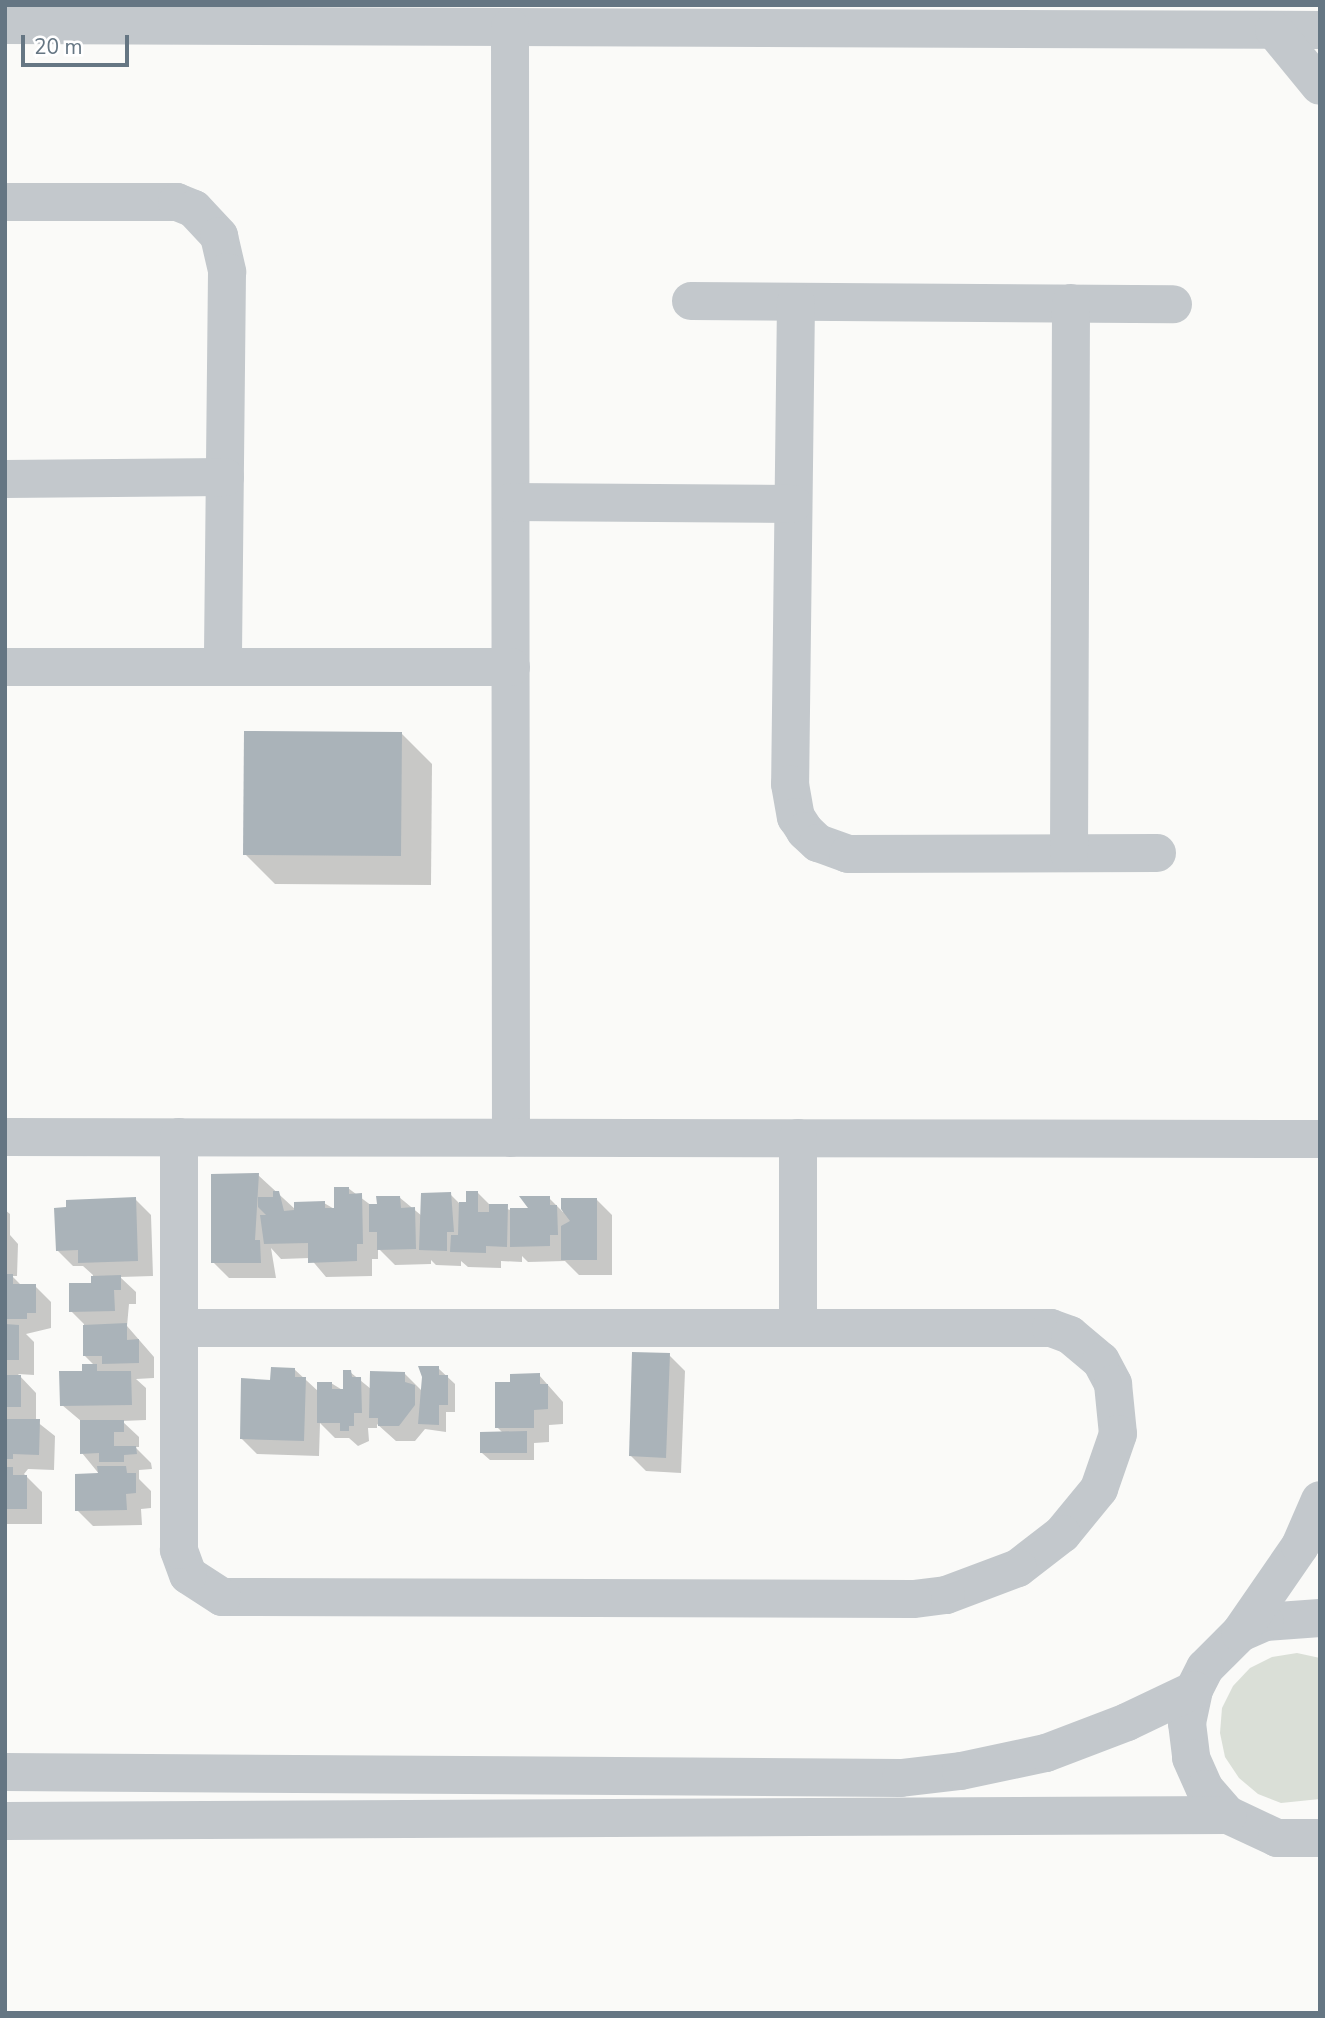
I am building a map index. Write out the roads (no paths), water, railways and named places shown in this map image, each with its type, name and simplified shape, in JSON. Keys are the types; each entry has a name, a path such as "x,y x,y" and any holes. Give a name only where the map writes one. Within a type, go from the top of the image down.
{"street":[{"path":"5,25 510,26 632,16 1320,30"},
{"path":"510,26 511,1138"},
{"path":"1274,30 1320,86"},
{"path":"5,202 159,200 194,209 208,220 226,253 223,667"},
{"path":"691,301 1173,304"},
{"path":"796,302 790,784 794,809 805,831 825,846 848,854 1157,853"},
{"path":"1069,853 1071,303"},
{"path":"5,480 225,477"},
{"path":"511,502 793,504"},
{"path":"5,667 511,667"},
{"path":"5,1137 1320,1139"},
{"path":"179,1137 179,1328 179,1550 188,1575 222,1597 914,1599 970,1589 1018,1568 1062,1534 1099,1489 1118,1434 1118,1409 1101,1361 1070,1335 1031,1326 179,1328"},
{"path":"798,1138 798,1328"},
{"path":"1320,1500 1300,1546 1240,1633 1205,1668 1194,1690 1187,1723 1191,1758 1206,1789 1228,1815 1277,1838 1320,1838"},
{"path":"1240,1633 1265,1622 1320,1618"},
{"path":"5,1772 938,1775 1003,1763 1087,1739 1194,1690"},
{"path":"217,1822 218,1773"},
{"path":"5,1821 1228,1815"}]}
